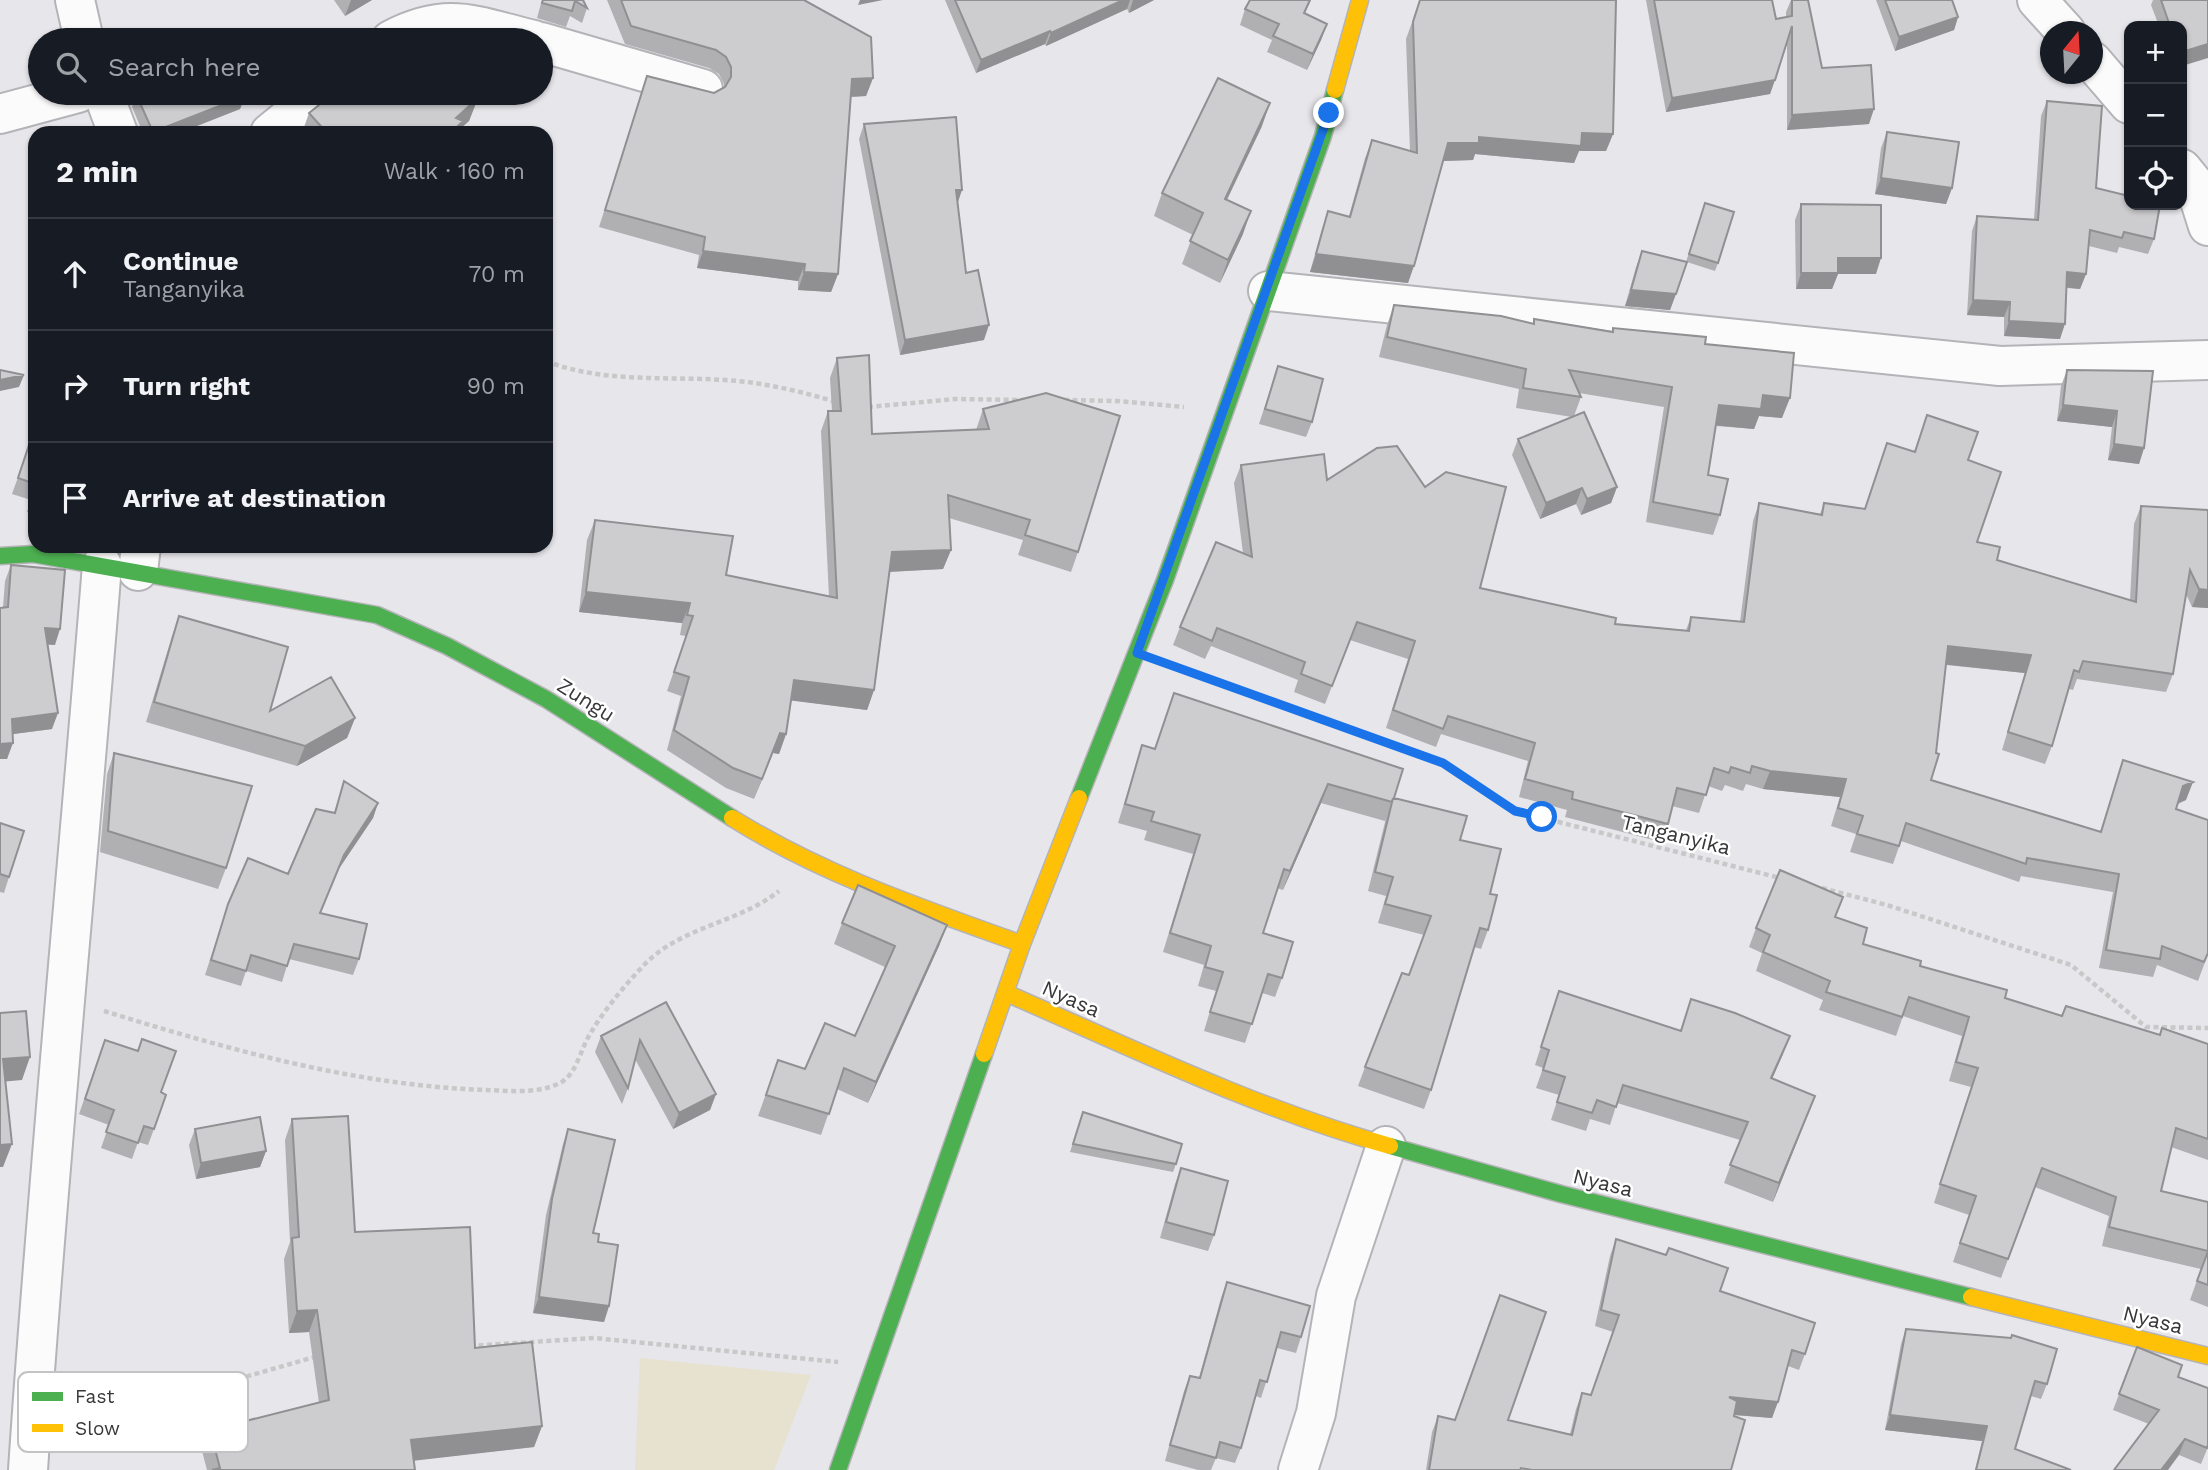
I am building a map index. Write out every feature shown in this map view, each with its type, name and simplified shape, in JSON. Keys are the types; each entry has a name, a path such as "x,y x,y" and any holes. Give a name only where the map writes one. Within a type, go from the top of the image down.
{"street":[{"path":"75,0 81,28"},
{"path":"838,1470 877,1366 1022,944 1137,653 1268,291 1323,136 1360,0"},
{"path":"2037,0 2056,21"},
{"path":"414,28 448,21 480,28"},
{"path":"553,45 703,89"},
{"path":"2103,74 2124,98"},
{"path":"0,114 33,105"},
{"path":"108,105 115,126"},
{"path":"279,126 304,105"},
{"path":"2187,176 2194,185 2208,226"},
{"path":"1268,291 2000,366 2208,359"},
{"name":"Zungu","path":"0,556 33,554 127,561 377,615 546,699 775,845 865,888 1022,944"},
{"path":"35,1372 42,1251 66,999 127,561"},
{"name":"Nyasa","path":"1006,993 1183,1071 1324,1128 1574,1197 2208,1356"},
{"path":"1298,1470 1316,1413 1336,1296 1386,1146"},
{"path":"28,1470 29,1452"}],"path":[{"path":"553,362 581,372 746,382 802,391 849,406"},
{"path":"859,406 891,407 956,399 1034,400"},
{"path":"1062,400 1118,401 1223,411"},
{"name":"Tanganyika","path":"1137,653 1443,763 1515,811 1794,881"},
{"path":"66,999 273,1060 444,1089 541,1090 562,1082 569,1074 589,1036 619,993 648,961 685,935 755,907 813,863"},
{"path":"1820,888 1887,905 2071,965 2146,1027 2208,1028"},
{"path":"460,1347 594,1338 877,1366"},
{"path":"248,1375 313,1356 327,1355"}],"sand":[{"path":"640,1358 811,1375 774,1470 635,1470"}],"building":[{"path":"543,0 583,0 587,8 575,1 572,11 542,3"},
{"path":"621,0 804,0 871,37 873,78 852,79 838,274 804,272 805,264 703,251 705,237 605,210 647,76 714,93 725,87 731,77 731,67 726,57 716,50 631,26"},
{"path":"955,0 1123,0 1051,33 1050,31 981,60"},
{"path":"1250,0 1310,0 1304,13 1327,24 1313,54 1273,36 1279,24 1245,9"},
{"path":"1420,0 1616,0 1613,134 1582,133 1581,146 1479,137 1479,143 1448,143 1414,266 1316,254 1328,211 1350,217 1372,140 1417,153 1413,22"},
{"path":"1654,0 1772,0 1776,19 1792,16 1792,0 1808,0 1822,68 1871,65 1874,109 1792,115 1792,26 1775,80 1672,98"},
{"path":"1885,0 1952,0 1958,17 1899,37"},
{"path":"2161,0 2208,0 2208,44 2187,50 2187,21 2168,21"},
{"path":"1218,78 1270,103 1225,199 1251,211 1228,260 1190,241 1203,213 1162,193"},
{"path":"2047,101 2102,106 2096,188 2124,195 2124,210 2159,210 2154,239 2124,232 2122,238 2090,230 2086,274 2067,272 2065,324 2009,321 2010,302 1973,300 1977,216 2038,220"},
{"path":"141,105 222,105 168,126 150,126"},
{"path":"319,105 470,105 456,118 463,121 458,126 321,126 309,113"},
{"path":"956,117 962,190 956,190 966,273 978,270 989,325 905,340 864,124"},
{"path":"1887,132 1959,142 1952,188 1881,178"},
{"path":"1705,203 1734,212 1718,263 1689,254"},
{"path":"1801,204 1881,205 1881,258 1838,258 1838,273 1801,273"},
{"path":"1642,251 1687,262 1676,294 1631,290"},
{"path":"1394,305 1501,316 1534,324 1534,319 1613,332 1613,328 1706,337 1705,344 1794,353 1790,398 1763,395 1761,409 1719,405 1708,475 1728,479 1720,515 1653,502 1672,387 1569,370 1581,397 1523,388 1526,369 1387,337"},
{"path":"869,355 872,434 989,429 983,409 1046,393 1120,416 1078,552 1025,535 1030,520 948,495 951,550 892,552 874,690 794,680 786,734 780,733 762,779 733,768 674,730 689,677 674,672 693,616 687,615 690,603 586,592 595,520 733,536 726,575 837,598 828,411 841,411 837,358"},
{"path":"1278,366 1323,379 1312,422 1265,409"},
{"path":"0,370 24,375 0,380"},
{"path":"2067,370 2153,371 2144,448 2114,444 2117,411 2063,405"},
{"path":"1584,412 1617,487 1587,499 1582,488 1546,503 1518,439"},
{"path":"1927,415 1978,432 1968,460 2001,472 1977,542 2000,547 1997,560 2136,602 2141,506 2208,510 2208,590 2199,589 2190,570 2173,674 2083,661 2079,672 2074,670 2052,746 2008,732 2031,655 1948,646 1936,753 1939,754 1931,780 2101,832 2123,760 2193,782 2183,786 2176,809 2208,820 2208,953 2204,962 2162,946 2160,959 2106,950 2119,874 2027,858 2026,864 1906,823 1899,846 1857,834 1863,816 1838,808 1846,779 1770,771 1752,766 1750,773 1731,767 1729,773 1714,768 1706,795 1677,788 1668,824 1572,799 1573,792 1525,779 1535,743 1448,716 1443,729 1393,710 1415,641 1357,622 1332,686 1301,674 1305,662 1217,628 1212,641 1180,627 1216,542 1252,557 1241,465 1324,454 1327,480 1377,448 1397,446 1425,487 1446,472 1506,487 1480,588 1616,618 1615,624 1689,631 1691,617 1744,622 1759,503 1822,515 1824,503 1865,509 1887,443 1915,452"},
{"path":"28,448 28,482 18,478"},
{"path":"11,565 65,570 60,629 45,628 58,713 12,719 13,743 0,744 0,608 8,607"},
{"path":"179,616 288,647 270,711 331,677 355,718 305,746 154,702"},
{"path":"1174,693 1403,769 1394,798 1467,816 1460,840 1501,849 1490,894 1497,895 1488,930 1480,928 1431,1090 1365,1067 1402,973 1409,975 1431,916 1385,904 1393,877 1375,872 1393,798 1392,802 1328,784 1290,871 1284,869 1263,933 1293,942 1282,978 1268,974 1252,1024 1210,1012 1223,972 1205,967 1211,946 1170,933 1200,835 1151,821 1154,812 1125,804 1142,745 1155,749"},
{"path":"114,753 252,786 226,868 108,831"},
{"path":"344,781 378,803 344,855 320,913 367,924 359,959 294,944 287,966 251,955 246,971 211,960 228,904 248,858 288,874 316,809 335,813"},
{"path":"0,823 24,831 9,877 0,874"},
{"path":"1780,870 1843,897 1835,917 1867,928 1863,944 1921,961 1920,966 2007,990 2005,998 2062,1016 2066,1006 2160,1035 2162,1028 2208,1044 2208,1139 2176,1128 2161,1191 2208,1202 2208,1251 2109,1227 2116,1197 2042,1168 2008,1259 1960,1243 1976,1196 1940,1184 1978,1068 1956,1062 1969,1017 1909,997 1902,1017 1826,992 1830,981 1763,952 1770,935 1756,928"},
{"path":"858,885 947,925 876,1082 844,1068 829,1114 766,1095 778,1060 805,1069 825,1023 855,1036 895,946 842,923"},
{"path":"1559,991 1681,1031 1691,999 1735,1013 1790,1036 1771,1078 1815,1096 1779,1183 1730,1165 1748,1122 1623,1085 1616,1107 1597,1100 1592,1113 1557,1102 1565,1077 1543,1070 1549,1050 1541,1047"},
{"path":"666,1002 716,1094 679,1113 640,1040 628,1088 601,1036"},
{"path":"26,1011 30,1057 3,1059 12,1144 0,1145 0,1013"},
{"path":"142,1039 176,1051 161,1092 166,1095 154,1129 144,1126 138,1143 106,1132 114,1110 85,1099 105,1040 138,1051"},
{"path":"1083,1112 1182,1144 1176,1164 1073,1144"},
{"path":"348,1116 355,1232 470,1227 475,1348 532,1342 542,1426 411,1440 415,1470 212,1470 220,1468 216,1452 248,1452 248,1420 329,1400 317,1310 297,1311 292,1238 299,1237 292,1119"},
{"path":"260,1117 266,1151 201,1163 195,1129"},
{"path":"568,1129 615,1140 593,1233 599,1234 598,1242 618,1245 609,1306 539,1297 552,1199"},
{"path":"1181,1168 1228,1181 1214,1235 1166,1222"},
{"path":"1616,1239 1666,1255 1669,1248 1728,1268 1720,1291 1815,1323 1805,1354 1792,1350 1778,1402 1729,1397 1737,1401 1734,1416 1745,1420 1731,1470 1429,1470 1438,1416 1455,1420 1500,1295 1546,1312 1508,1420 1572,1435 1582,1393 1591,1395 1619,1315 1601,1310"},
{"path":"2208,1251 2208,1285 2197,1281"},
{"path":"1227,1282 1310,1306 1301,1337 1281,1332 1267,1382 1260,1380 1241,1448 1220,1442 1216,1458 1170,1445 1190,1376 1200,1378"},
{"path":"1906,1329 2011,1338 2012,1335 2057,1349 2047,1384 2035,1381 2015,1449 2071,1470 1976,1470 1987,1426 1890,1415"},
{"path":"2137,1347 2182,1365 2178,1377 2208,1388 2207,1448 2185,1439 2161,1470 2114,1470 2159,1410 2119,1394"}],"traffic: fast":[{"path":"1079,798 1165,580 1323,136 1335,90"},
{"path":"0,556 33,554 377,615 447,646 546,699 732,818"},
{"path":"838,1470 984,1054"},
{"path":"1390,1146 1561,1194 1971,1297"}],"traffic: slow":[{"path":"1335,90 1360,0"},
{"path":"984,1054 1022,944 1079,798"},
{"path":"732,818 837,873 1022,944"},
{"path":"1006,993 1243,1096 1390,1146"},
{"path":"1971,1297 2208,1356"}],"route":[{"path":"1329,113 1268,291 1137,653 1443,763 1515,811 1542,817"}]}
